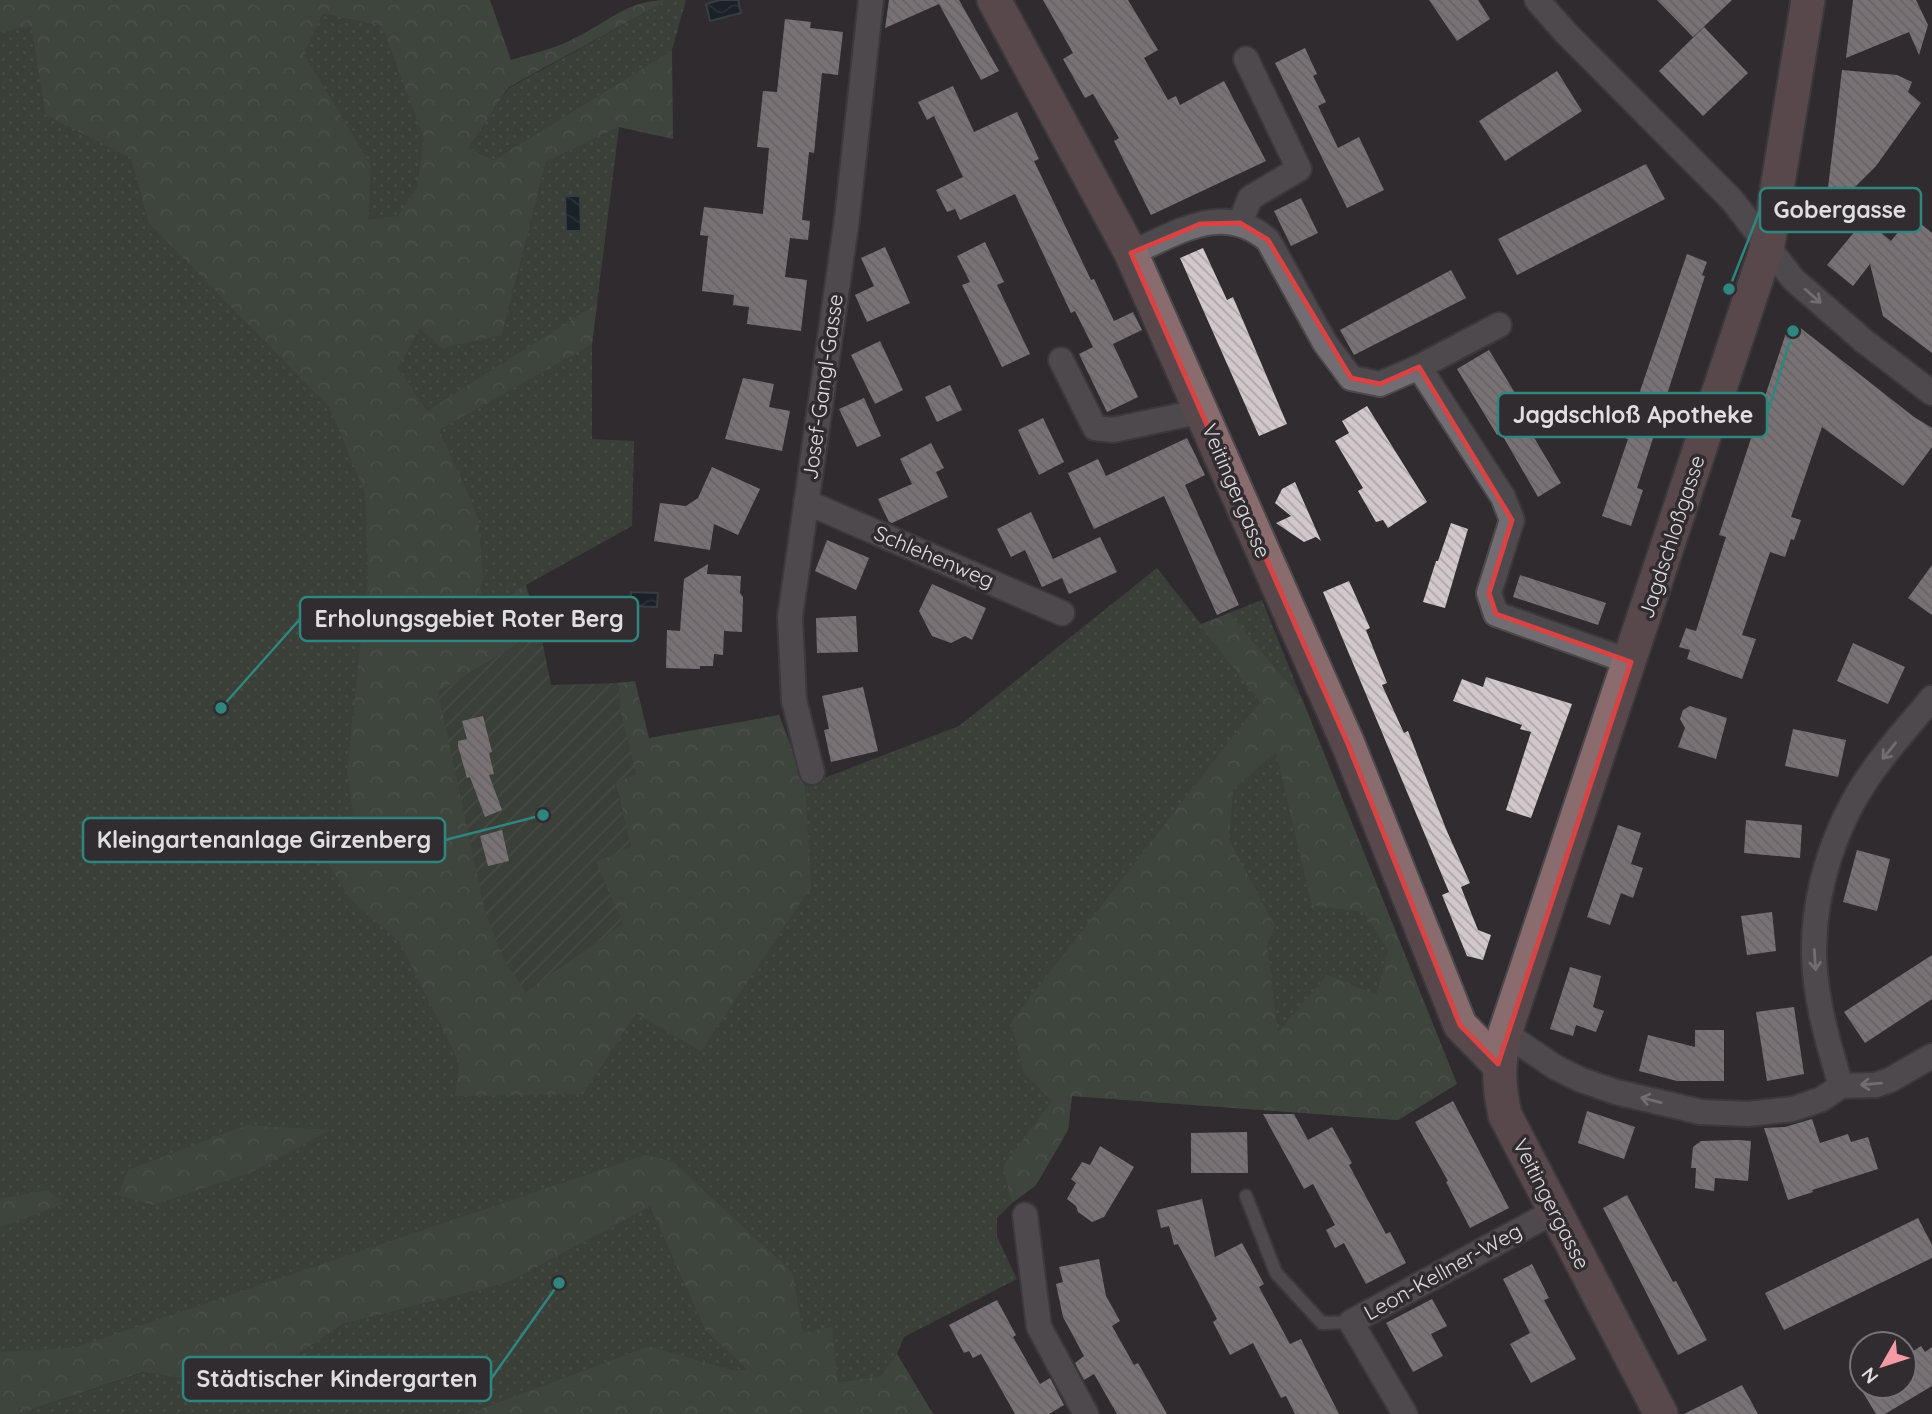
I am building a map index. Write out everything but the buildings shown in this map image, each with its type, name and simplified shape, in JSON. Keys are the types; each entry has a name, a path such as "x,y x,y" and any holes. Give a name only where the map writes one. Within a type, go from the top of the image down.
{"street":[{"name":"Josef-Gangl-Gasse","path":"812,772 794,700 790,617 848,218 871,0"},
{"name":"Veitingergasse","path":"994,0 1131,253 1348,744 1460,1025 1502,1049 1499,1088 1505,1115 1661,1414"},
{"path":"1537,0 1565,32 1732,200 1769,244 1793,279 1864,341 1932,393"},
{"name":"Jagdschloßgasse","path":"1502,1049 1769,244 1808,0"},
{"path":"1240,223 1250,198 1299,169 1246,59"},
{"path":"1131,253 1200,224 1220,221 1240,223 1255,230 1268,240 1325,343 1351,378 1380,384 1499,325"},
{"path":"1061,359 1095,428 1114,430 1202,411"},
{"path":"1419,367 1503,498 1512,520 1489,593 1496,614 1631,662"},
{"name":"Schlehenweg","path":"806,502 1062,613"},
{"path":"1841,1086 1822,1019 1814,956 1817,913 1828,863 1844,818 1874,770 1932,698"},
{"path":"1502,1049 1616,1092 1701,1112 1773,1113 1808,1105 1841,1086 1875,1085 1890,1080 1932,1056"},
{"name":"Leon-Kellner-Weg","path":"1405,1414 1351,1322 1555,1211"},
{"path":"1025,1215 1039,1327 1086,1414"}],"lane":[{"path":"1246,1196 1276,1273 1322,1323 1351,1322"}],"highlighted area":[{"path":"1240,223 1268,240 1351,378 1380,384 1419,367 1512,520 1489,593 1496,614 1631,662 1498,1064 1460,1025 1348,744 1131,253 1200,224"}],"green space":[{"path":"0,0 490,0 471,142 509,88 668,0 686,0 672,50 494,160 468,148 502,335 546,162 619,127 592,344 592,439 634,441 632,526 526,585 540,630 438,692 485,912 779,715 806,785 959,726 1157,568 1201,624 1262,600 1457,1084 1398,1120 1072,1096 1068,1130 1036,1185 997,1218 997,1237 1017,1279 904,1337 897,1354 933,1414 777,1414 659,1175 0,1396"},
{"path":"0,0 490,0 511,60 566,43 629,8 668,0 509,87 468,148 494,160 672,50 673,139 619,127 546,162 502,335 442,348 420,328 398,368 427,411 597,304 592,344 439,430 478,517 483,579 471,615 490,610 525,585 540,630 438,692 596,861 631,847 615,782 620,708 618,683 635,681 649,738 779,715 805,786 811,887 701,1051 636,1013 583,1094 455,1096 459,1062 399,941 349,898 327,861 353,812 347,772 368,575 365,492 329,407 149,223 131,158 46,115 31,26 0,32","holes":["323,13 382,26 424,138 417,188 398,216 368,220 371,166 304,54"]},
{"path":"1229,613 1303,701 1457,1084 1398,1120 1072,1096 1068,1130 1036,1185 1012,1203 1003,1166 1052,1101 1023,1072 1011,1022 1260,702 1200,625","holes":["1276,752 1312,905 1364,912 1388,950 1377,995 1327,975 1278,1032 1267,946 1275,926 1229,840 1233,789"]},
{"path":"540,630 551,685 618,683 620,708 636,774 615,783 631,847 596,862 623,924 526,992 505,963 485,912 438,692"},
{"path":"247,1125 330,1130 254,1171 153,1205 118,1195 128,1170"},
{"path":"645,1155 672,1161 792,1272 803,1333 832,1327 838,1383 881,1376 897,1354 933,1414 466,1414 649,1346 732,1370 747,1369 705,1330 650,1207 507,1283 343,1324 248,1388 143,1372 19,1414 0,1414 0,1352 74,1348"},
{"path":"48,1190 64,1204 0,1227 0,1199"},
{"path":"650,1207 705,1330 748,1369 732,1370 649,1346 466,1414 19,1414 144,1372 248,1388 343,1324 507,1283"}],"water":[{"path":"720,0 738,0 741,13 710,21 706,4"},
{"path":"565,196 580,196 581,231 566,231"},
{"path":"631,592 658,593 657,607 630,606"}],"place":[{"name":"Gobergasse","path":"1729,289"},
{"name":"Jagdschloß Apotheke","path":"1793,331"},
{"name":"Erholungsgebiet Roter Berg","path":"221,708"},
{"name":"Kleingartenanlage Girzenberg","path":"543,815"},
{"name":"Städtischer Kindergarten","path":"559,1283"}]}
